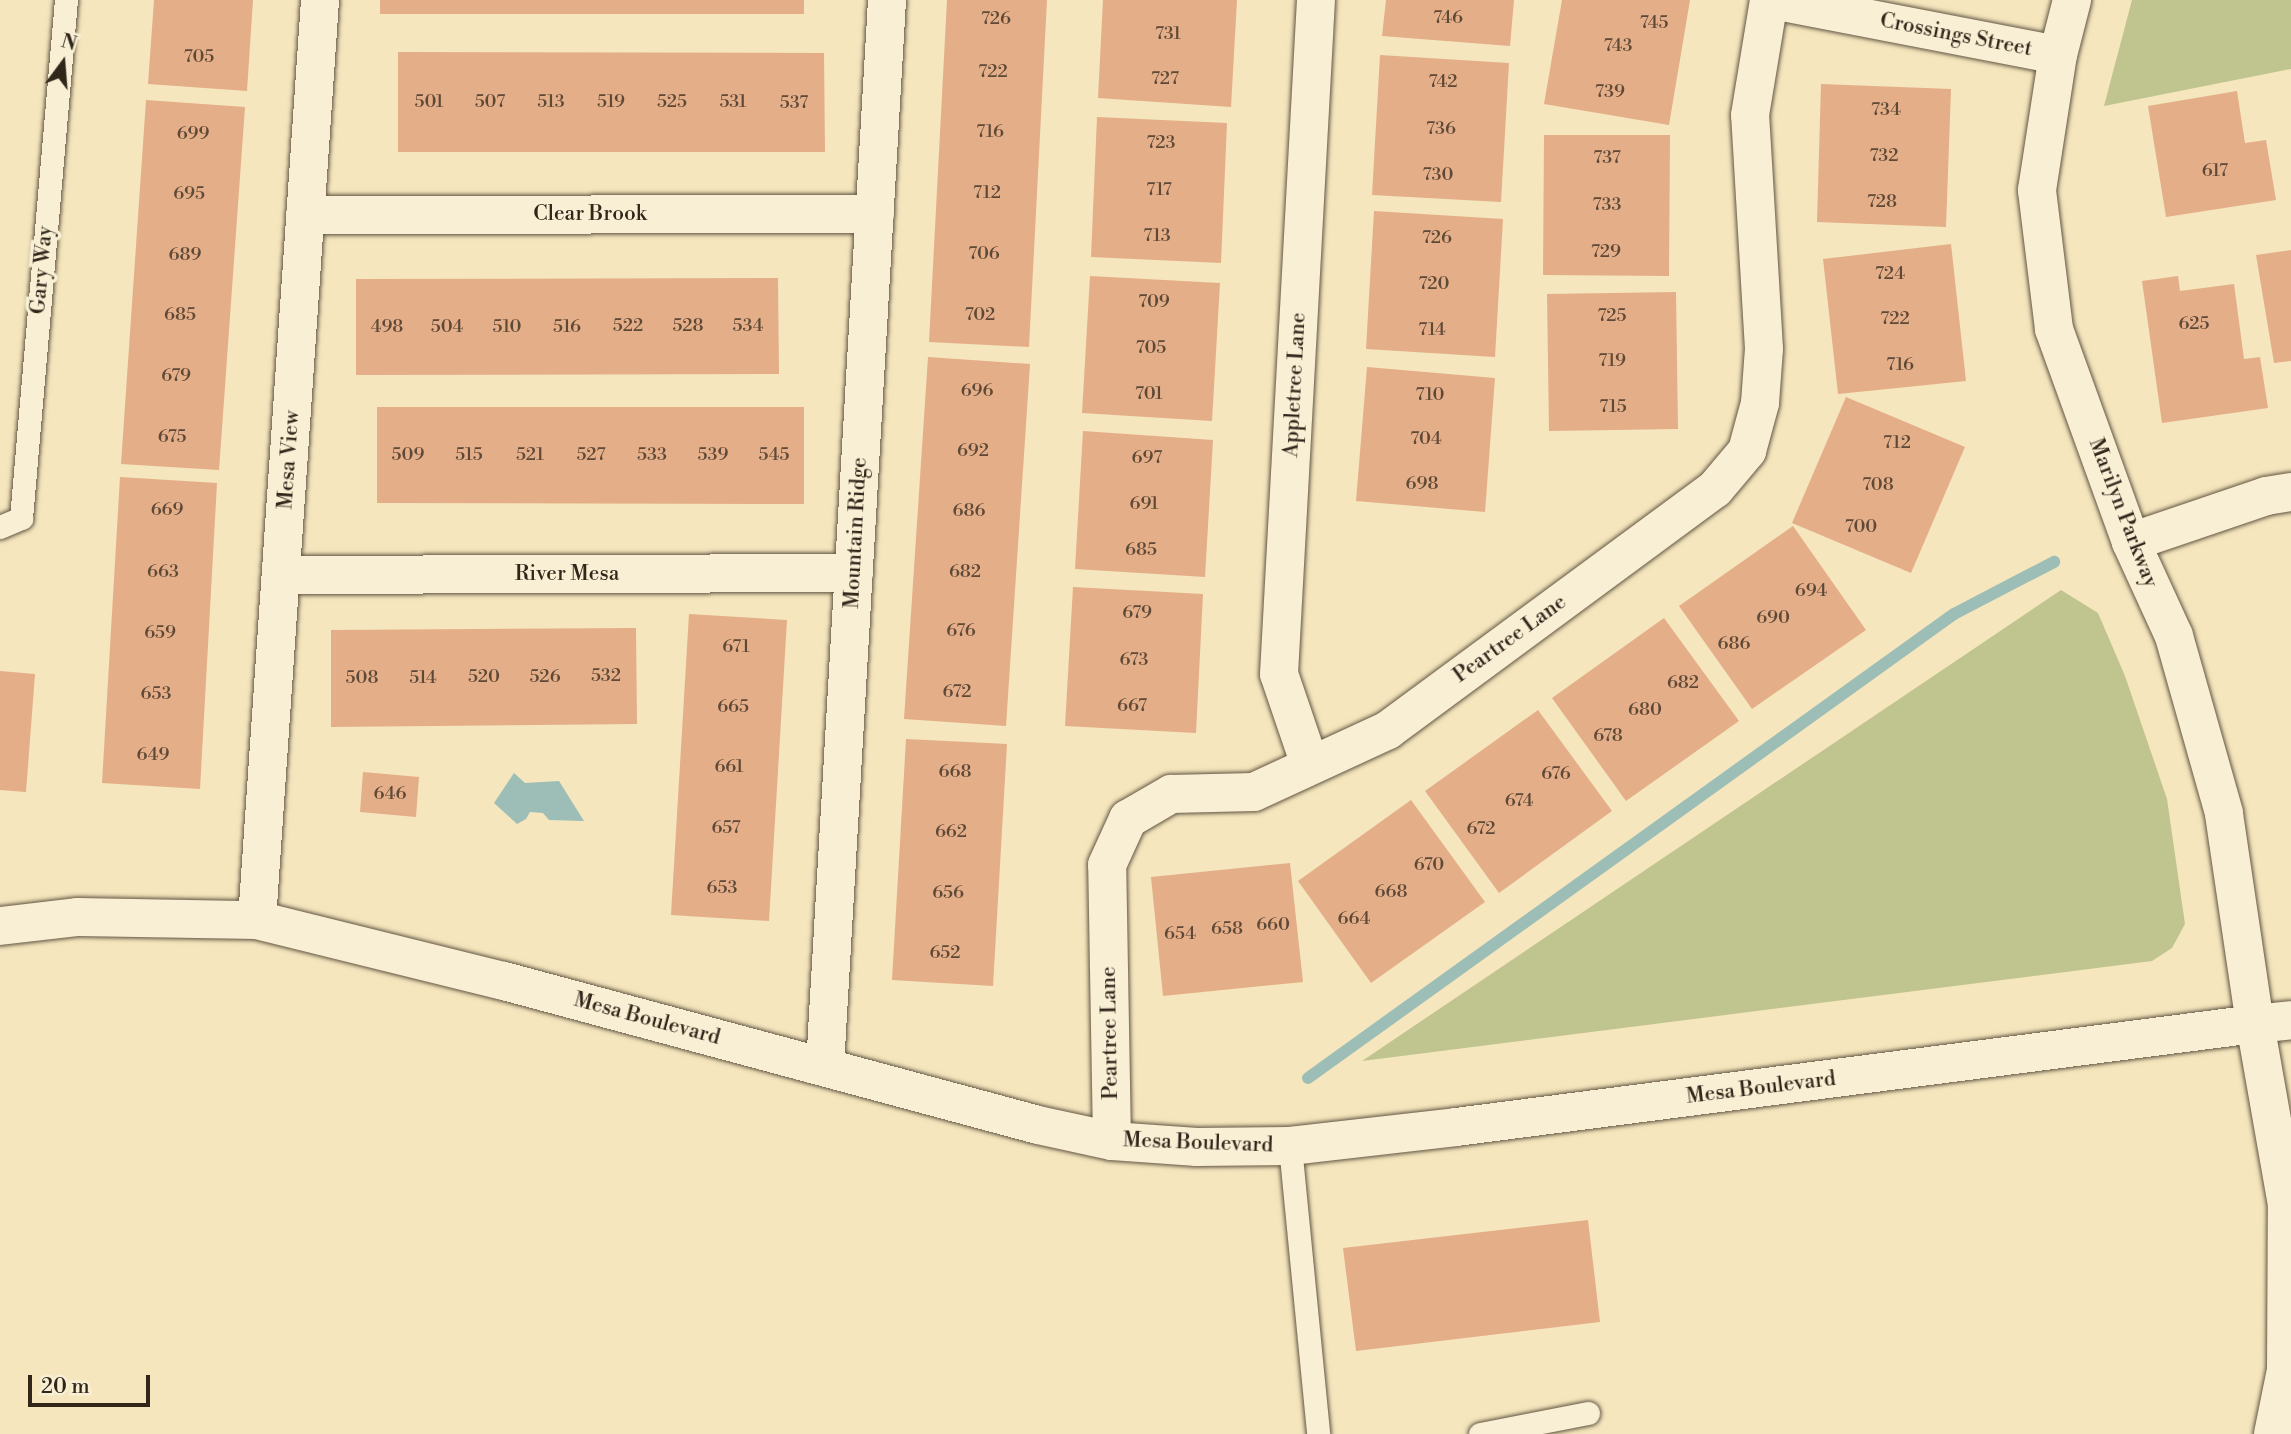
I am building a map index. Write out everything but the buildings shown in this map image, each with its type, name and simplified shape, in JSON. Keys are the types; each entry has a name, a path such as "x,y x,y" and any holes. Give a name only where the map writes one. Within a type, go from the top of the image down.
{"street":[{"name":"Mesa View","path":"257,920 320,0"},
{"name":"Mountain Ridge","path":"825,1066 887,0"},
{"name":"Appletree Lane","path":"1310,765 1279,674 1316,0"},
{"name":"Peartree Lane","path":"1112,1141 1107,865 1128,819 1171,794 1254,792 1388,730 1715,489 1748,451 1760,403 1764,349 1750,115 1771,0"},
{"name":"Crossings Street","path":"1771,0 2058,55"},
{"name":"Marilyn Parkway","path":"2072,0 2058,55 2037,190 2054,329 2131,542 2174,636 2224,813 2273,1022 2287,1205 2286,1370 2273,1434"},
{"name":"Clear Brook","path":"305,215 875,214"},
{"path":"2131,542 2266,496 2291,492"},
{"name":"River Mesa","path":"281,575 854,573"},
{"name":"Mesa Boulevard","path":"0,926 78,917 257,920 504,981 1038,1125 1112,1141 1197,1147 1290,1146 2273,1022"}],"lane":[{"name":"Gary Way","path":"0,527 21,518 66,0"},
{"path":"1290,1146 1318,1434"},
{"path":"1480,1434 1588,1413"}],"green space":[{"path":"2132,0 2291,0 2291,69 2104,106"},
{"path":"2061,590 2098,613 2125,676 2167,799 2185,924 2172,948 2152,961 1362,1061"}],"water":[{"path":"514,773 525,783 559,781 584,821 549,820 543,813 530,812 526,819 517,824 494,803"}],"waterway":[{"path":"1308,1078 1954,614 2054,562"}]}
